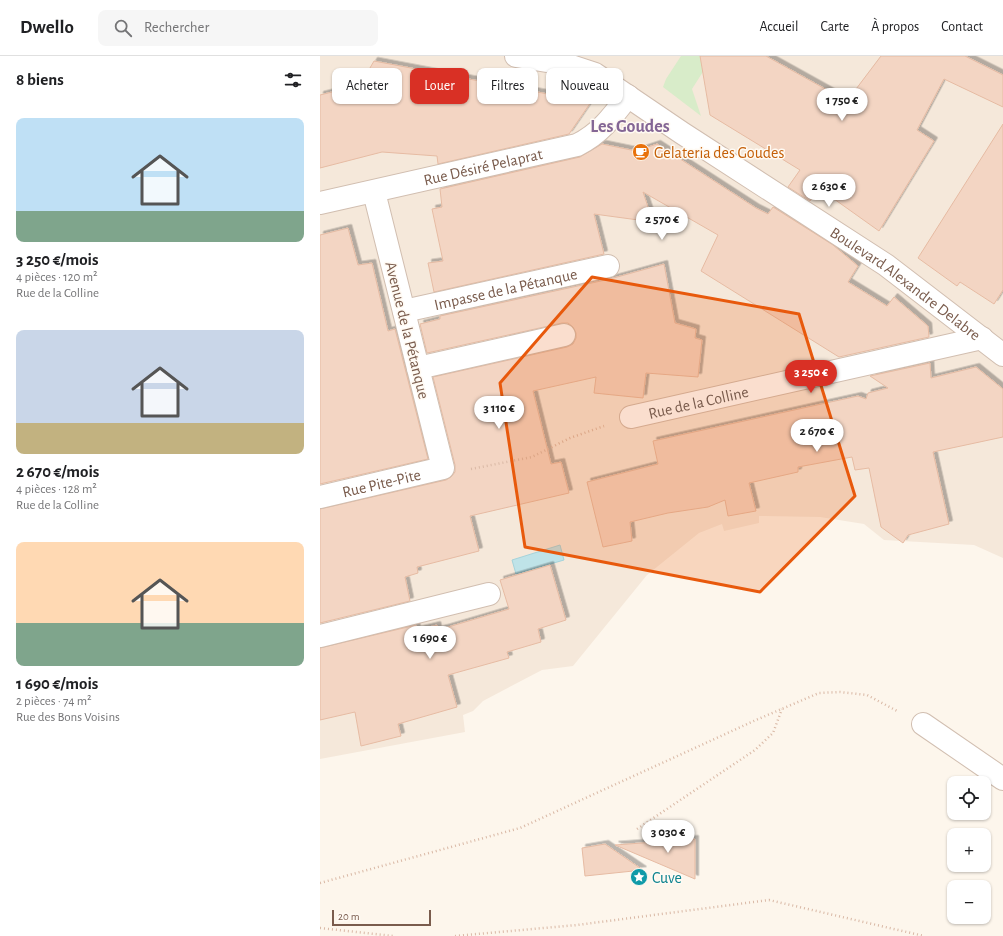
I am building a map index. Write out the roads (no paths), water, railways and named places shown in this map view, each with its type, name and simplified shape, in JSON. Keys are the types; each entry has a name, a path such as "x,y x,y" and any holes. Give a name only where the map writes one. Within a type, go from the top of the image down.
{"street":[{"name":"Boulevard Alexandre Delabre","path":"516,56 565,64 595,74 682,133 886,265 1003,355"},
{"name":"Rue Désiré Pelaprat","path":"320,203 577,145 600,131 628,96"},
{"name":"Avenue de la Pétanque","path":"374,192 443,468"},
{"name":"Impasse de la Pétanque","path":"404,311 608,266"},
{"path":"418,368 564,335"},
{"name":"Rue de la Colline","path":"632,417 982,338"},
{"name":"Rue Pite-Pite","path":"320,497 443,468"},
{"path":"320,636 489,594"},
{"path":"923,724 1003,779"}],"water":[{"path":"560,545 564,560 516,574 512,560"}],"place":[{"name":"Gelateria des Goudes","path":"641,152"},
{"name":"Cuve","path":"639,877"}],"district":[{"name":"Les Goudes","path":"630,126"}]}
